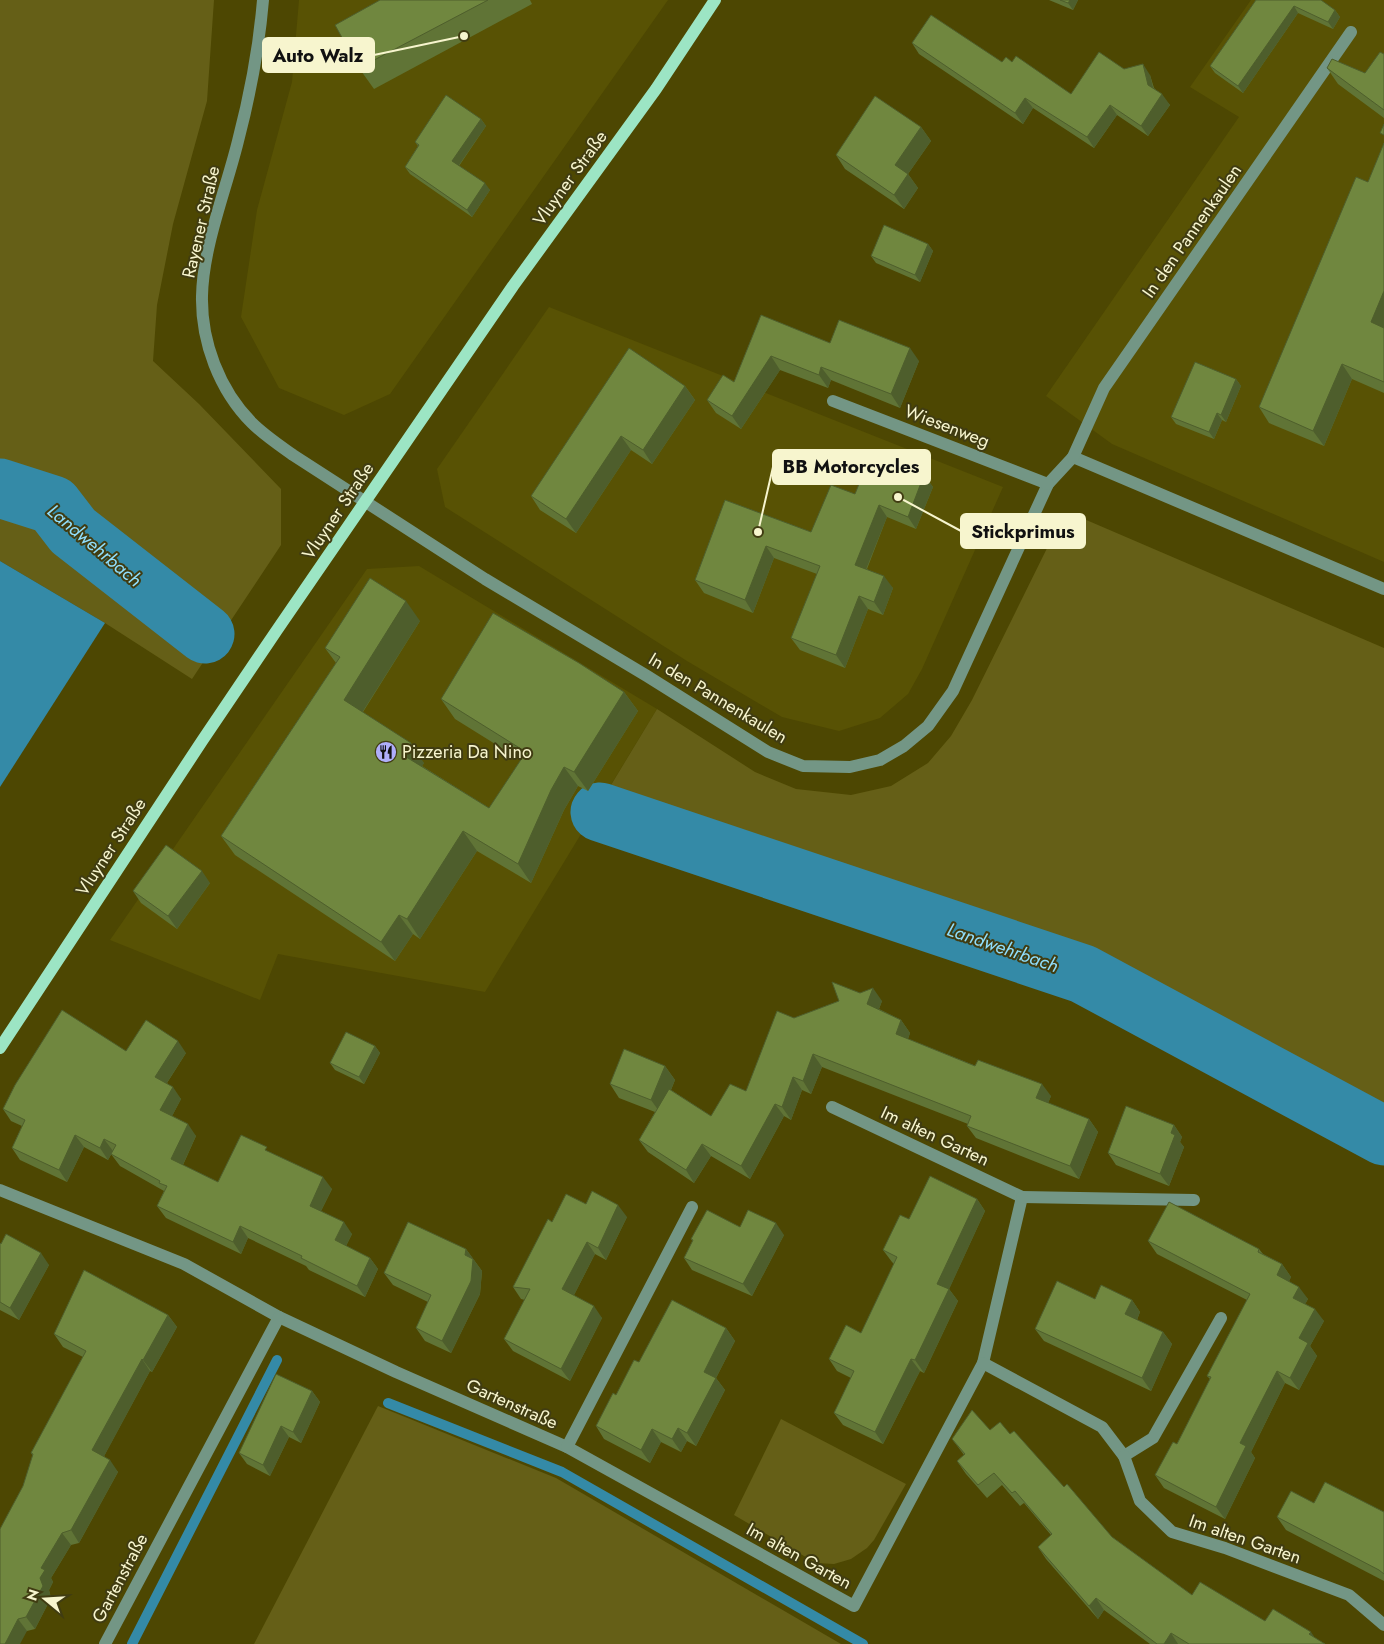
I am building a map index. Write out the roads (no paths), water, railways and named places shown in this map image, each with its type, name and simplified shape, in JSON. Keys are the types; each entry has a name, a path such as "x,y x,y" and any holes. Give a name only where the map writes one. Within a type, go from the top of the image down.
{"main road":[{"name":"Vluyner Straße","path":"0,1048 202,742 513,286 656,89 715,0"}],"street":[{"name":"Rayener Straße","path":"263,0 250,90 206,268 202,295 207,342 215,367 225,387 250,422 268,438 366,502"},
{"name":"In den Pannenkaulen","path":"366,502 485,579 647,676 768,752 804,766 850,767 880,760 904,746 928,726 953,691 1048,484 1073,456 1104,388 1351,32"},
{"name":"Wiesenweg","path":"833,400 1048,484"},
{"path":"1073,456 1384,589"},
{"name":"Im alten Garten","path":"832,1107 1022,1197 1194,1200"},
{"name":"Gartenstraße","path":"0,1190 184,1264 279,1317 396,1372 566,1447 692,1207"},
{"name":"Im alten Garten","path":"566,1447 854,1606 983,1363 1022,1197"},
{"name":"Gartenstraße","path":"105,1644 279,1317"},
{"path":"1124,1456 1153,1438 1221,1318"},
{"name":"Im alten Garten","path":"983,1363 1102,1427 1124,1456 1140,1501 1172,1532 1225,1548 1349,1595 1384,1625"}],"water":[{"path":"0,561 105,623 0,787"}],"waterway":[{"name":"Landwehrbach","path":"0,488 53,505 73,531 205,634"},
{"name":"Landwehrbach","path":"600,812 1083,974 1384,1136"},
{"path":"132,1644 277,1360"},
{"path":"388,1403 562,1472 863,1644"}],"place":[{"name":"Auto Walz","path":"464,36"},
{"name":"Stickprimus","path":"898,497"},
{"name":"BB Motorcycles","path":"758,532"},
{"name":"Pizzeria Da Nino","path":"386,752"}]}
